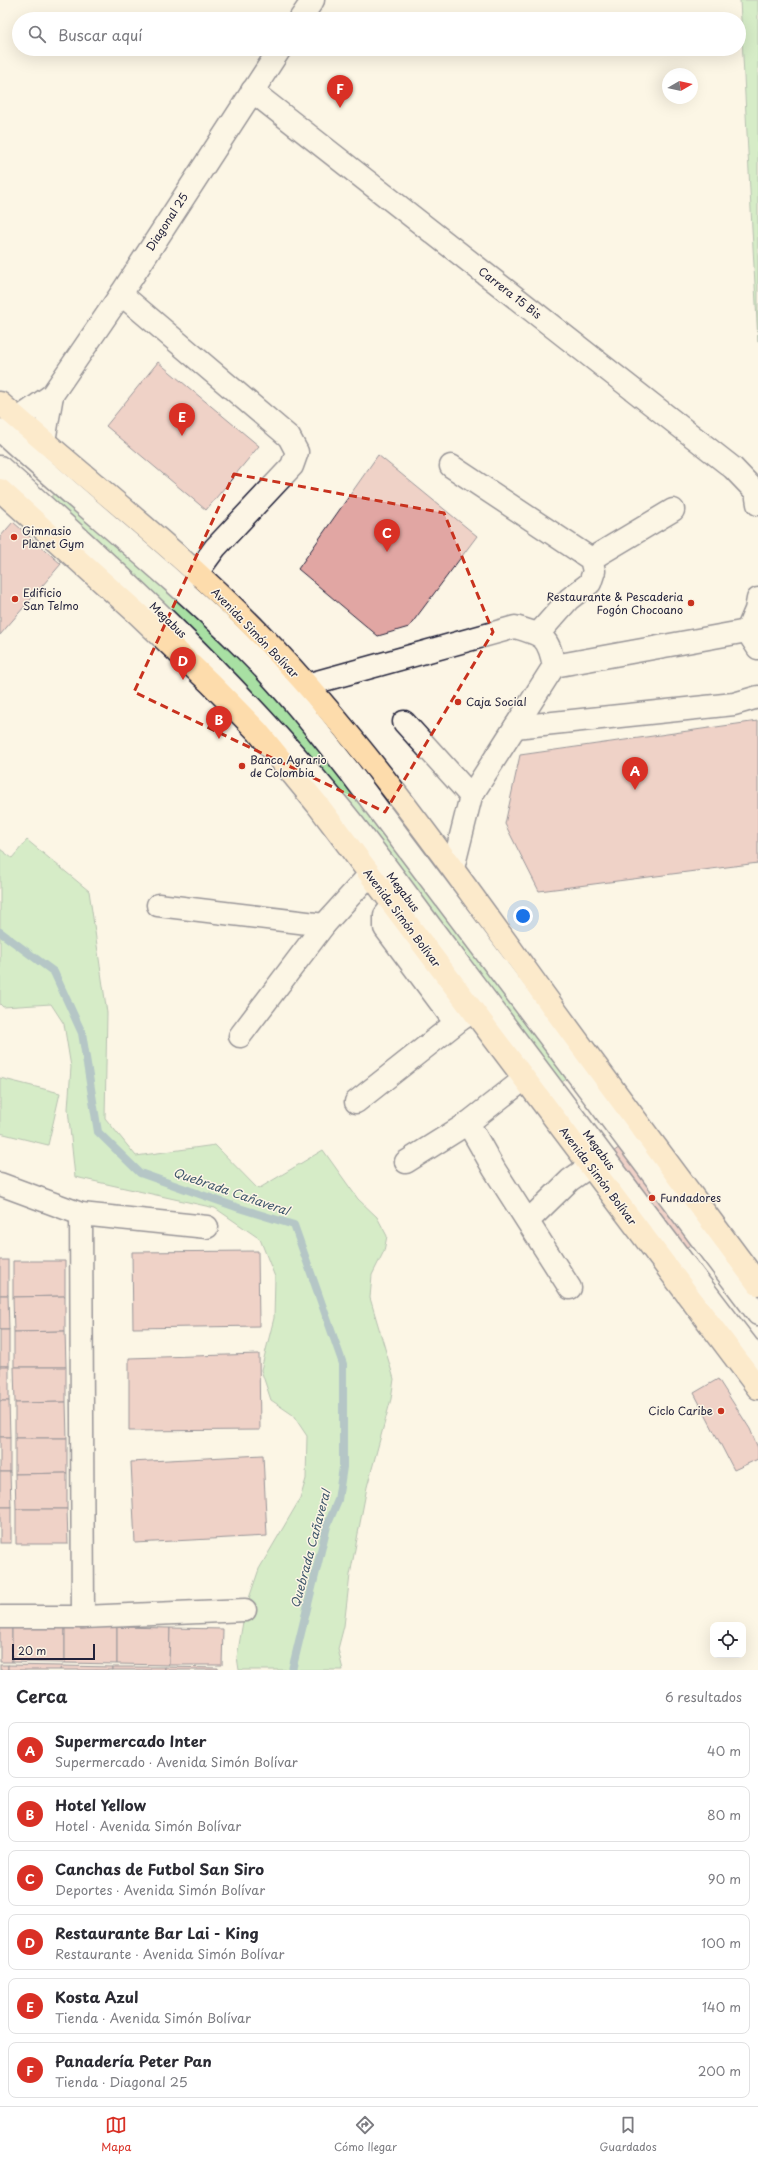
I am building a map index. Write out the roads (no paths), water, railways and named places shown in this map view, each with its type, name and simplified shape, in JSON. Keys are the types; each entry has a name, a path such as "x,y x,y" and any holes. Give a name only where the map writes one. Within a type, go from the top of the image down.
{"main road":[{"name":"Avenida Simón Bolívar","path":"0,403 6,430 37,449 196,574 262,636 332,715 453,868 592,1061 758,1284"},
{"name":"Avenida Simón Bolívar","path":"3,484 211,684 257,731 317,804 393,905 467,1015 523,1080 758,1388"}],"street":[{"path":"305,12 313,0"},
{"name":"Diagonal 25","path":"6,430 52,395 121,294 275,56"},
{"name":"Carrera 15 Bis","path":"252,91 733,468 756,492 758,504"},
{"path":"121,294 289,437 297,452 292,466 216,548 196,574"},
{"name":"Diagonal 25","path":"37,449 52,395"},
{"path":"3,484 37,449 246,650 293,701 360,785 758,1314"},
{"path":"451,466 591,559 594,571 590,583 570,599 538,634"},
{"name":"Megabus","path":"3,484 149,602 197,649 267,723 328,793 553,1088 676,1255 758,1360"},
{"path":"591,559 673,510"},
{"path":"554,666 752,640 758,599"},
{"path":"306,685 515,627 538,634 550,646 554,666 471,796 453,868"},
{"path":"515,727 734,704 758,697"},
{"path":"404,722 471,796"},
{"path":"240,1036 324,926 370,874"},
{"path":"158,905 324,926"},
{"path":"356,1102 467,1015"},
{"path":"406,1162 468,1123 523,1080"},
{"path":"468,1123 494,1169 570,1288"},
{"path":"528,1221 570,1180 590,1166"},
{"path":"0,1184 81,1214 207,1227"},
{"path":"81,1214 82,1617"},
{"path":"0,1617 82,1617 245,1610"}],"waterway":[{"name":"Quebrada Cañaveral","path":"0,932 54,972 82,1033 98,1132 140,1173 239,1208 294,1225 343,1364 343,1467 338,1500 327,1526 292,1670"}],"place":[{"name":"Panadería Peter Pan","path":"340,108"},
{"name":"Kosta Azul","path":"182,436"},
{"name":"Gimnasio Planet Gym","path":"14,537"},
{"name":"Canchas de Futbol San Siro","path":"387,552"},
{"name":"Edificio San Telmo","path":"15,599"},
{"name":"Restaurante & Pescaderia Fogón Chocoano","path":"691,603"},
{"name":"Restaurante Bar Lai - King","path":"183,680"},
{"name":"Caja Social","path":"458,702"},
{"name":"Hotel Yellow","path":"219,739"},
{"name":"Banco Agrario de Colombia","path":"242,766"},
{"name":"Supermercado Inter","path":"635,790"},
{"name":"Fundadores","path":"652,1198"},
{"name":"Ciclo Caribe","path":"721,1411"}]}
